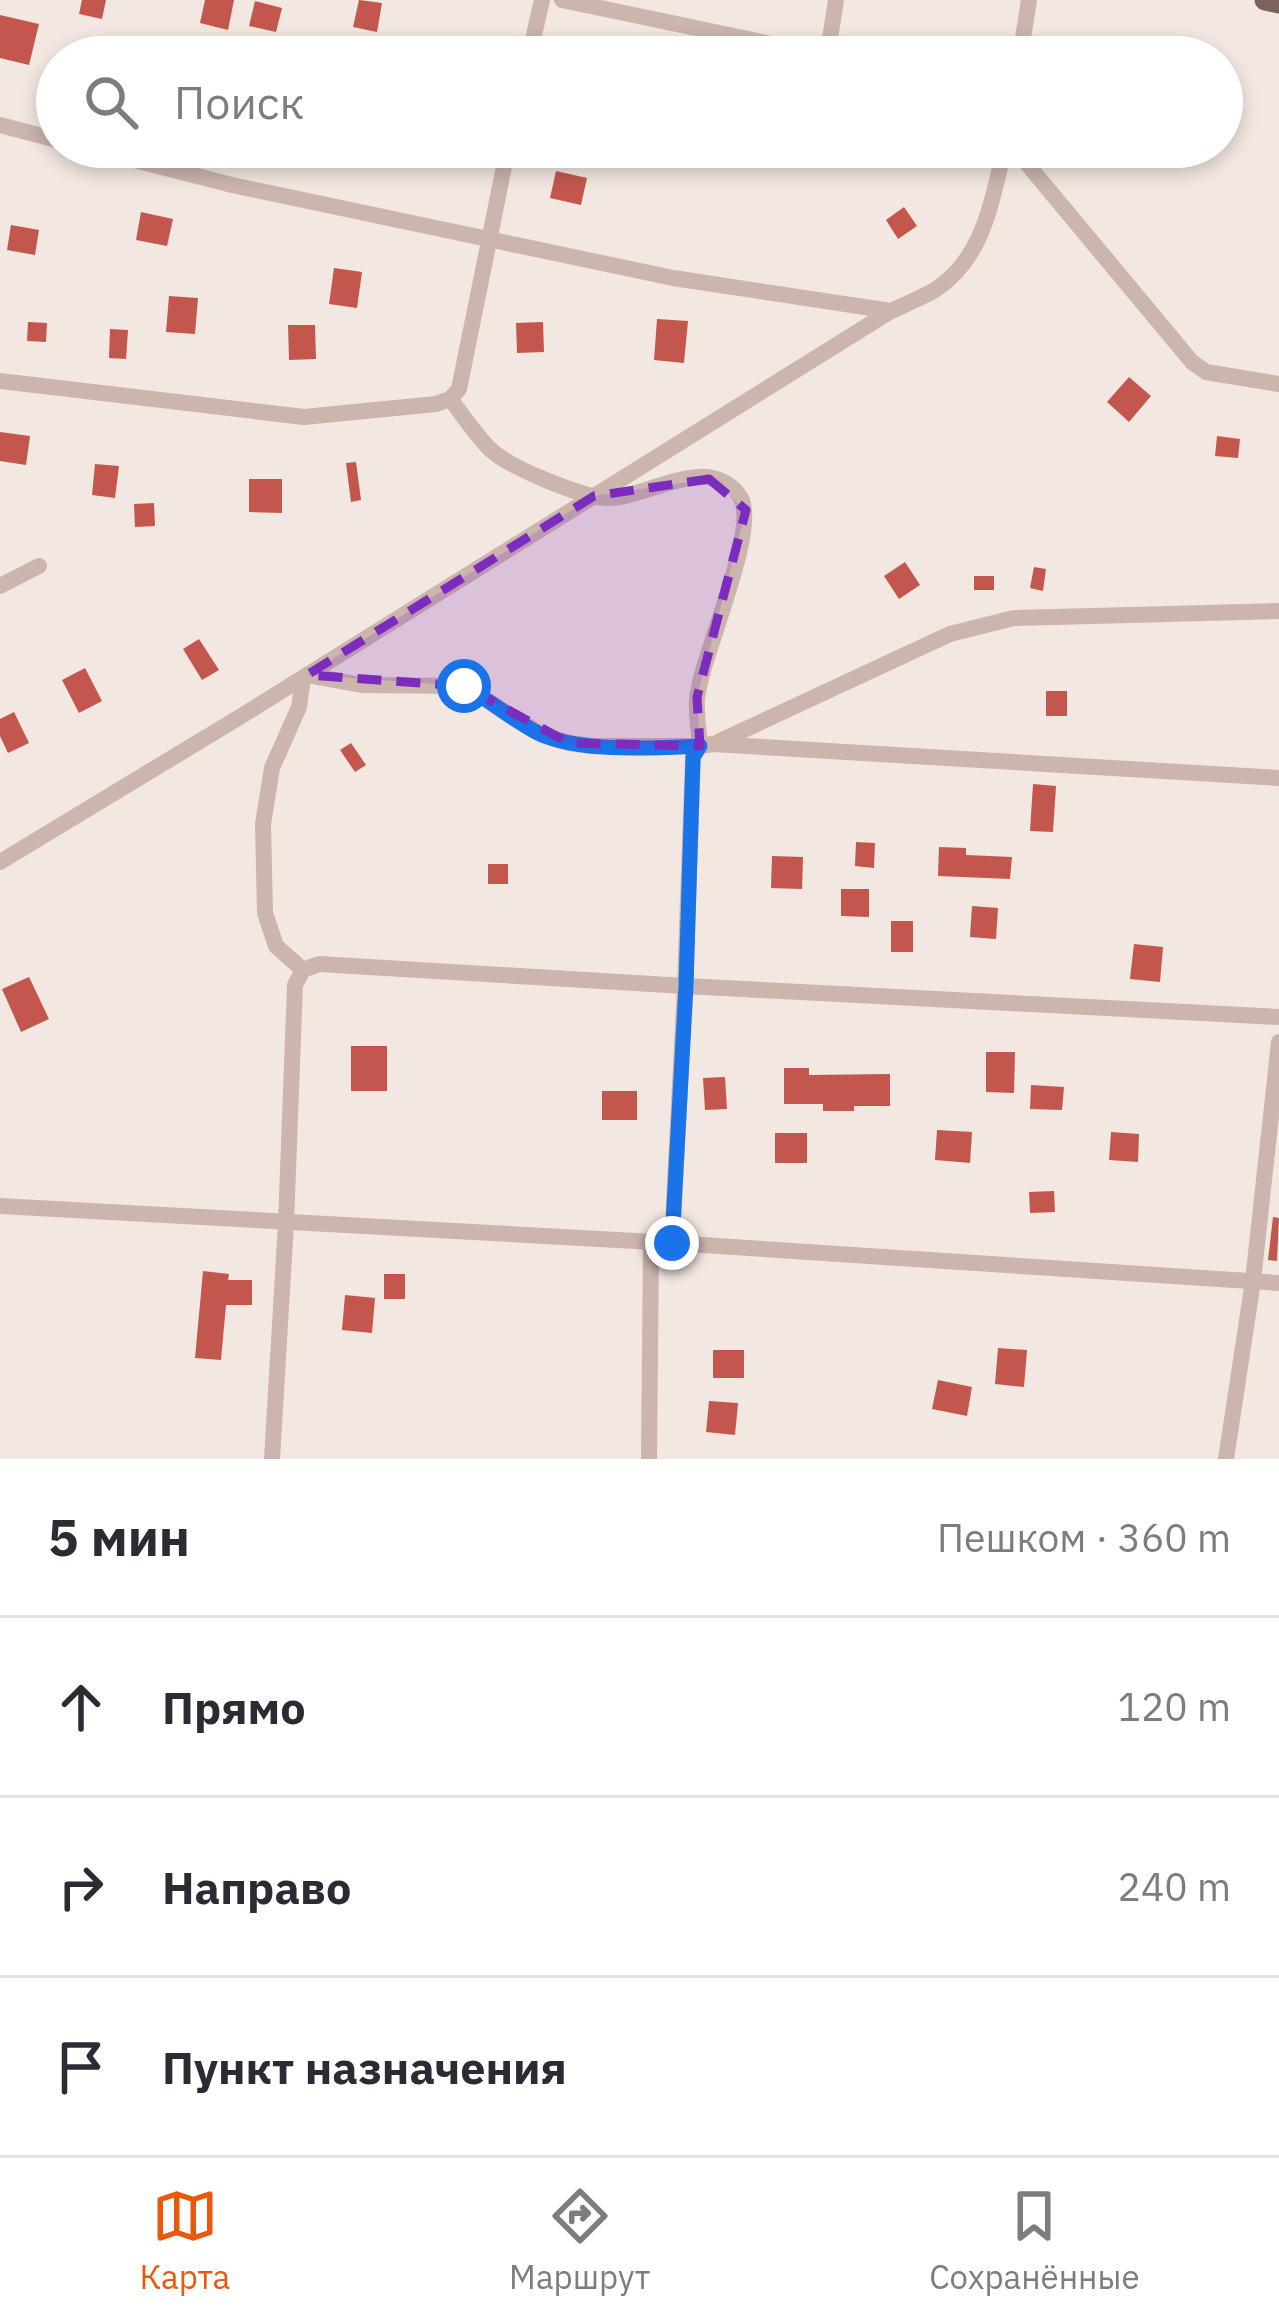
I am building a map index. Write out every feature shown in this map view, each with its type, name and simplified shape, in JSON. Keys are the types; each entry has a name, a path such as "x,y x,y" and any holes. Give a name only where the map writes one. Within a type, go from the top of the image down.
{"main road":[{"path":"1265,0 1279,3"}],"street":[{"path":"534,36 542,0"},
{"path":"562,0 733,36"},
{"path":"830,36 836,0"},
{"path":"1023,36 1029,0"},
{"path":"0,125 36,134"},
{"path":"168,168 673,278 891,311"},
{"path":"0,381 304,418 450,399 459,389 503,168"},
{"path":"0,862 891,311 936,289 967,263 982,236 1003,168"},
{"path":"1027,168 1192,362 1206,373 1279,384"},
{"path":"450,399 492,452 536,476 594,496 626,497 691,478 709,478 740,495 746,510 737,557 697,697 707,745"},
{"path":"0,586 38,566"},
{"path":"672,1243 693,757 707,745 975,626 1014,618 1279,611"},
{"path":"305,676 361,685 464,686 540,734 591,746 707,745 1279,778"},
{"path":"304,970 276,946 265,913 263,824 272,768 299,707 305,676"},
{"path":"272,1459 295,985 304,970 320,964 1279,1017"},
{"path":"1226,1459 1253,1281 1279,1042"},
{"path":"0,1206 1279,1283"},
{"path":"649,1459 651,1242"}],"highlighted area":[{"path":"709,479 746,510 697,697 700,746 569,743 464,686 307,675 594,496"}],"building":[{"path":"82,0 106,0 102,19 79,14"},
{"path":"205,0 234,0 228,30 200,23"},
{"path":"359,0 382,3 377,32 353,27"},
{"path":"255,1 282,8 276,32 249,26"},
{"path":"0,15 39,24 29,65 0,58"},
{"path":"556,171 587,178 581,205 550,198"},
{"path":"904,207 917,226 898,239 886,220"},
{"path":"141,212 173,219 167,246 136,240"},
{"path":"11,225 39,230 35,255 7,250"},
{"path":"334,268 362,272 357,308 329,304"},
{"path":"169,296 198,298 195,334 166,332"},
{"path":"657,319 688,321 684,363 654,360"},
{"path":"28,322 47,323 46,342 27,341"},
{"path":"543,322 544,352 517,353 516,323"},
{"path":"288,325 315,325 316,359 289,360"},
{"path":"110,329 128,330 126,359 109,358"},
{"path":"1129,377 1151,396 1129,422 1107,402"},
{"path":"0,432 30,436 26,465 0,461"},
{"path":"1217,436 1240,439 1238,458 1215,456"},
{"path":"356,462 361,500 351,502 346,463"},
{"path":"95,464 119,466 115,498 92,495"},
{"path":"249,479 282,479 282,513 249,512"},
{"path":"154,503 155,526 135,527 134,504"},
{"path":"905,562 920,585 899,599 884,576"},
{"path":"1034,567 1046,569 1043,591 1030,588"},
{"path":"974,576 994,576 994,590 974,590"},
{"path":"199,639 219,670 202,680 183,649"},
{"path":"85,668 102,701 79,713 62,680"},
{"path":"1046,691 1067,691 1067,716 1046,716"},
{"path":"14,712 29,743 8,753 0,736 0,719"},
{"path":"351,743 366,765 355,772 340,750"},
{"path":"1033,784 1056,786 1053,832 1030,831"},
{"path":"856,842 875,843 874,868 855,866"},
{"path":"939,847 966,848 966,855 1012,857 1010,879 938,876"},
{"path":"772,856 803,857 802,889 771,888"},
{"path":"488,864 508,864 508,884 488,884"},
{"path":"841,889 869,889 869,917 841,916"},
{"path":"972,906 998,908 996,939 970,937"},
{"path":"891,921 913,921 913,952 891,952"},
{"path":"1134,944 1163,947 1160,982 1130,979"},
{"path":"29,977 49,1019 21,1032 2,989"},
{"path":"351,1046 387,1046 387,1091 351,1091"},
{"path":"986,1052 1015,1052 1014,1093 986,1092"},
{"path":"784,1068 809,1068 809,1075 890,1074 890,1106 823,1111 823,1104 784,1104"},
{"path":"725,1077 727,1109 705,1110 703,1078"},
{"path":"1031,1085 1064,1087 1062,1110 1030,1109"},
{"path":"602,1091 637,1091 637,1120 602,1120"},
{"path":"937,1130 972,1132 970,1163 935,1160"},
{"path":"1111,1132 1139,1134 1138,1162 1109,1160"},
{"path":"775,1133 807,1133 807,1163 775,1163"},
{"path":"1054,1191 1055,1212 1030,1213 1029,1192"},
{"path":"1273,1217 1279,1218 1277,1261 1268,1260"},
{"path":"203,1271 229,1274 228,1280 252,1280 252,1305 226,1305 221,1360 195,1358"},
{"path":"384,1274 405,1274 405,1299 384,1299"},
{"path":"345,1295 375,1298 372,1333 342,1330"},
{"path":"998,1348 1027,1350 1024,1387 995,1384"},
{"path":"713,1350 744,1350 744,1378 713,1378"},
{"path":"938,1380 972,1387 967,1416 932,1409"},
{"path":"709,1401 738,1403 735,1435 706,1432"}],"route":[{"path":"464,686 540,734 569,743 700,746 693,757 672,1243"}]}
